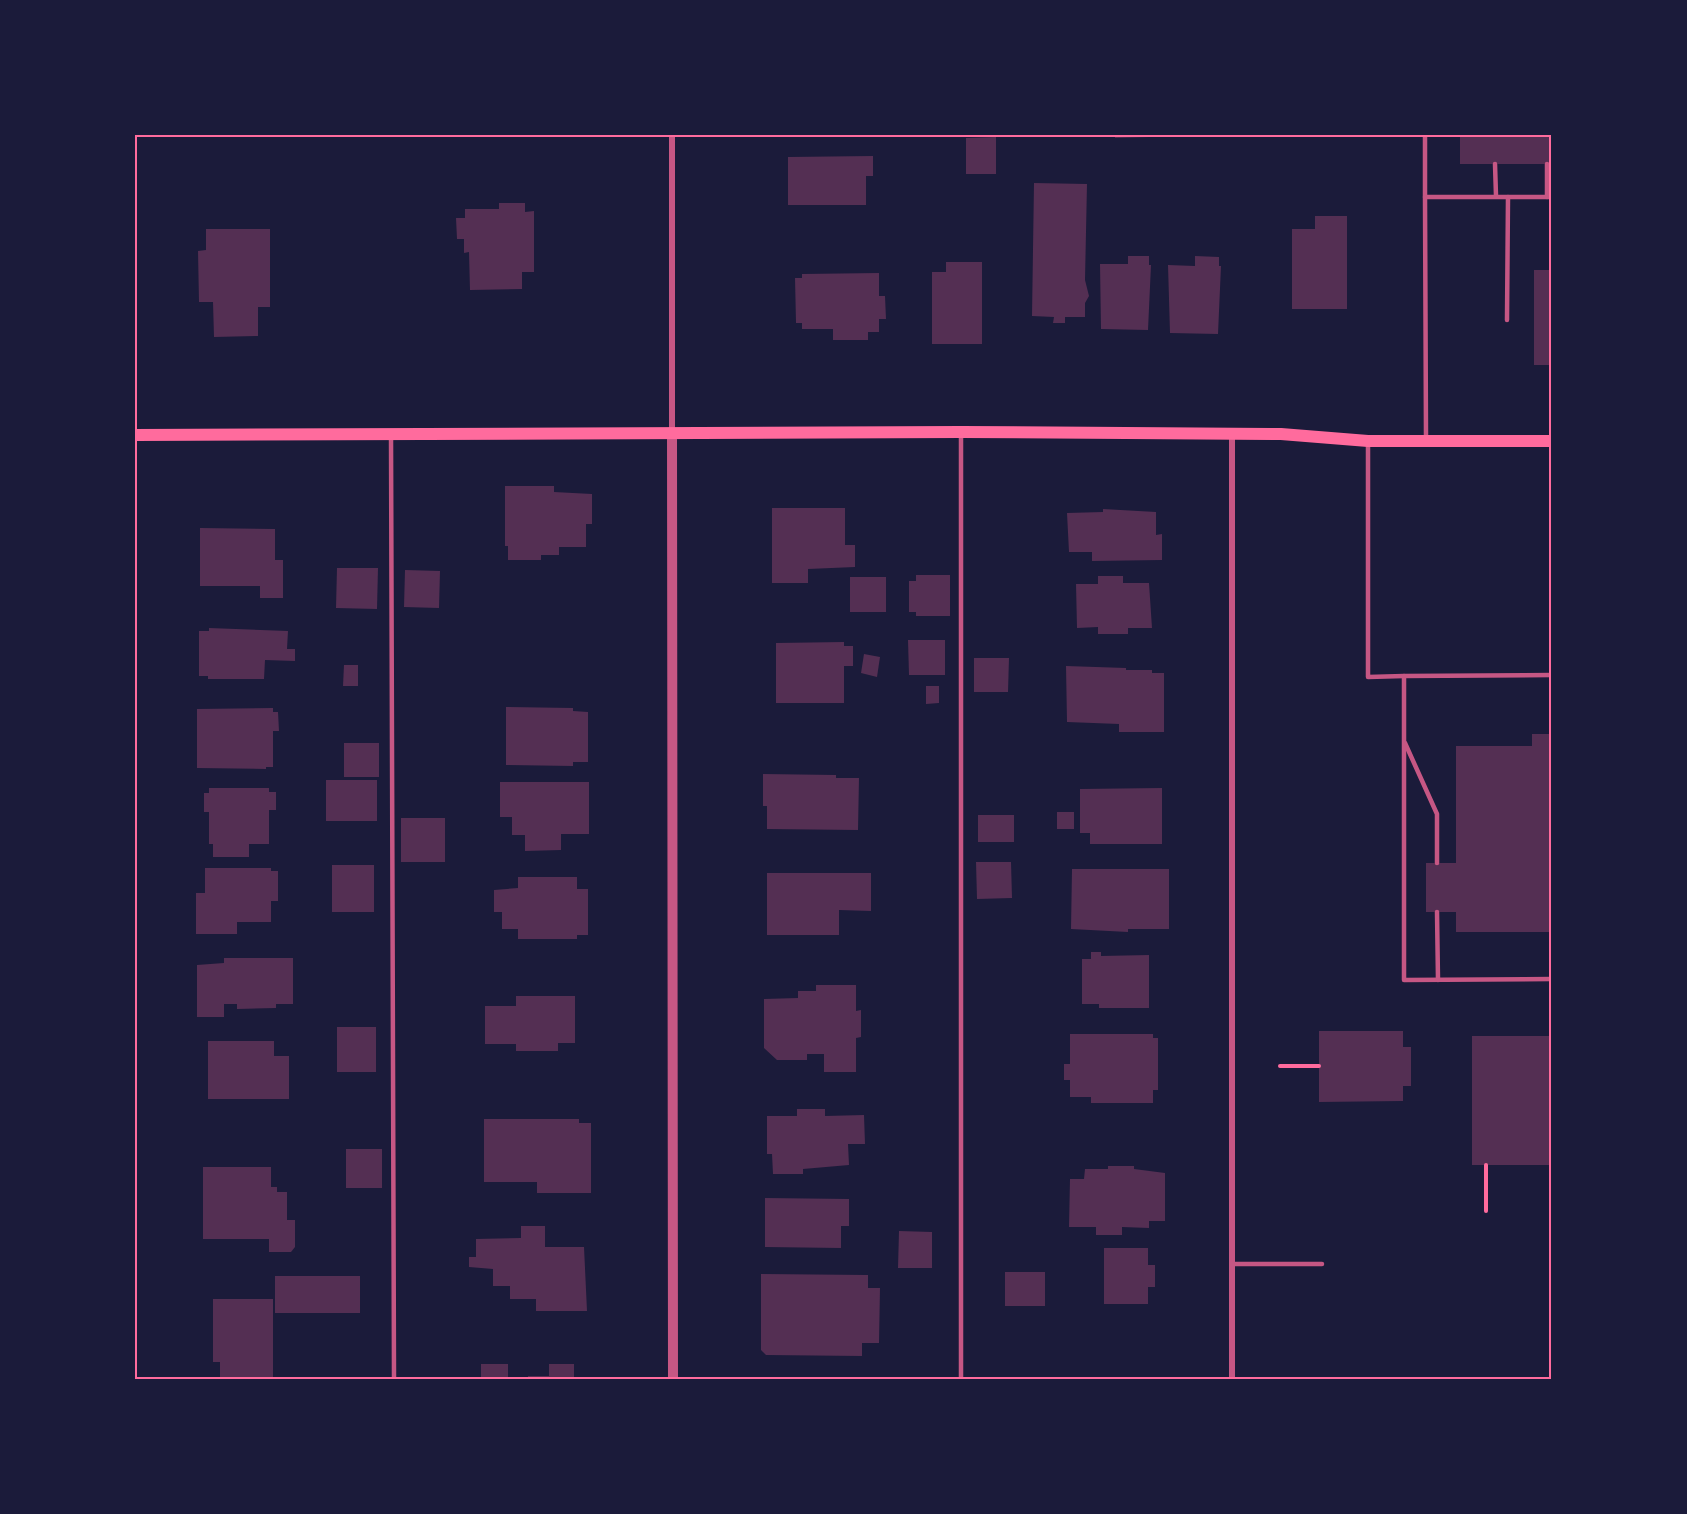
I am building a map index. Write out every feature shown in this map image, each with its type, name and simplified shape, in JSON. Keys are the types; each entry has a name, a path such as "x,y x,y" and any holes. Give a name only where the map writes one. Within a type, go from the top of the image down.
{"main road":[{"path":"135,435 391,432 961,432 1232,434 1368,441 1552,441"}],"street":[{"path":"672,135 674,1379"},
{"path":"1232,434 1232,1379"}],"lane":[{"path":"1425,135 1426,441"},
{"path":"1495,164 1496,196"},
{"path":"1425,197 1550,197 1547,164"},
{"path":"1507,320 1508,197"},
{"path":"391,432 394,1379"},
{"path":"961,432 961,1379"},
{"path":"1368,441 1368,677 1552,675"},
{"path":"1404,676 1404,980 1552,979"},
{"path":"1404,741 1437,814 1437,863"},
{"path":"1437,912 1438,980"},
{"path":"1232,1264 1322,1264"}],"path":[{"path":"1280,1066 1319,1066"},
{"path":"1486,1165 1486,1211"}],"building":[{"path":"1115,135 1150,135 1150,137 1115,138"},
{"path":"1460,135 1552,135 1552,164 1460,164"},
{"path":"996,137 996,174 966,174 966,138"},
{"path":"873,156 873,176 866,176 866,205 788,205 788,157"},
{"path":"1034,183 1087,184 1085,280 1089,296 1085,303 1085,317 1065,317 1065,323 1053,323 1054,317 1032,316"},
{"path":"499,203 525,203 525,212 534,211 534,272 522,272 522,289 470,290 469,252 464,253 464,239 457,239 456,218 465,218 465,209 499,209"},
{"path":"1315,216 1347,216 1347,309 1292,309 1292,229 1315,229"},
{"path":"206,229 270,229 270,307 258,307 258,336 214,337 213,302 199,302 198,251 206,250"},
{"path":"1128,256 1149,256 1149,265 1151,265 1148,330 1101,329 1100,264 1128,264"},
{"path":"1195,256 1219,257 1219,266 1221,266 1218,334 1170,333 1168,265 1195,266"},
{"path":"946,262 982,262 982,344 932,344 932,272 946,272"},
{"path":"1534,270 1552,270 1552,365 1534,365"},
{"path":"879,273 879,296 885,296 886,319 879,319 879,332 868,332 868,340 833,340 833,329 802,329 802,323 796,323 795,278 802,278 802,274"},
{"path":"505,486 554,486 554,492 592,494 592,524 586,524 586,547 559,547 559,555 541,555 541,560 508,560 508,546 505,546"},
{"path":"772,508 845,508 845,545 855,545 855,567 808,569 808,583 772,583"},
{"path":"1103,509 1156,512 1156,535 1162,534 1162,560 1092,561 1092,552 1069,552 1067,513 1103,512"},
{"path":"200,528 275,529 275,560 283,560 283,598 260,598 260,586 200,586"},
{"path":"337,568 378,568 377,609 336,608"},
{"path":"405,570 440,571 439,608 404,607"},
{"path":"916,575 950,575 950,616 916,616 916,612 909,612 909,581 916,581"},
{"path":"1098,576 1123,576 1123,583 1149,583 1152,628 1128,628 1128,634 1098,634 1098,627 1077,628 1076,584 1098,584"},
{"path":"850,577 886,577 886,612 850,612"},
{"path":"209,628 288,631 287,649 295,649 295,661 265,660 264,679 208,679 208,676 199,676 199,631 209,631"},
{"path":"908,640 945,640 945,675 909,675"},
{"path":"844,642 844,646 853,646 853,666 844,666 844,703 776,703 776,643"},
{"path":"864,654 880,657 877,677 861,673"},
{"path":"974,658 1009,658 1008,692 974,692"},
{"path":"344,665 358,665 358,686 343,686"},
{"path":"1066,666 1126,668 1126,670 1152,670 1152,673 1164,673 1164,732 1119,732 1119,724 1067,722"},
{"path":"926,686 939,686 939,703 926,704"},
{"path":"506,707 573,708 573,711 588,712 588,762 573,762 573,766 506,765"},
{"path":"273,708 273,712 278,712 279,731 273,731 273,767 266,767 266,769 197,768 197,709"},
{"path":"1532,734 1552,734 1552,932 1456,932 1456,912 1426,912 1426,863 1456,863 1456,746 1532,746"},
{"path":"344,743 379,743 379,777 344,777"},
{"path":"763,774 836,775 836,778 859,778 858,830 767,829 767,806 763,806"},
{"path":"326,780 377,780 377,821 326,821"},
{"path":"500,782 589,782 589,834 561,834 561,850 525,851 525,835 512,835 512,817 500,817"},
{"path":"209,788 269,788 269,792 276,792 276,810 269,810 269,844 249,844 249,857 213,857 213,844 209,844 209,812 204,812 204,793 209,793"},
{"path":"1162,788 1162,844 1090,844 1090,833 1080,833 1080,789"},
{"path":"1057,812 1074,812 1074,829 1057,829"},
{"path":"978,815 1014,815 1014,842 978,842"},
{"path":"401,818 445,818 445,862 401,862"},
{"path":"976,862 1011,862 1012,898 977,899"},
{"path":"332,865 374,865 374,912 332,912"},
{"path":"205,868 271,868 271,871 278,871 278,901 271,901 271,922 237,922 237,934 196,934 196,893 205,893"},
{"path":"1072,869 1169,869 1169,929 1128,929 1128,932 1071,929"},
{"path":"767,873 871,873 871,911 839,910 839,935 767,935"},
{"path":"518,877 577,877 577,889 588,889 588,935 577,935 577,939 518,939 518,929 502,929 502,912 494,912 494,890 518,888"},
{"path":"1091,952 1101,952 1101,956 1149,955 1149,1008 1099,1008 1099,1004 1082,1004 1082,959 1091,959"},
{"path":"224,958 293,958 293,1004 276,1004 276,1008 237,1009 237,1004 224,1004 224,1017 197,1017 197,965 224,963"},
{"path":"816,985 856,985 856,1011 861,1010 861,1037 856,1038 856,1072 824,1072 824,1054 807,1054 807,1060 777,1060 764,1048 764,999 798,998 798,991 816,991"},
{"path":"516,996 575,996 575,1043 558,1043 558,1051 516,1051 516,1044 485,1044 485,1006 516,1006"},
{"path":"337,1027 376,1027 376,1072 337,1072"},
{"path":"1319,1031 1403,1031 1403,1047 1411,1047 1411,1086 1403,1086 1403,1101 1319,1102"},
{"path":"1070,1034 1153,1034 1153,1038 1158,1038 1158,1090 1153,1090 1153,1103 1091,1103 1091,1097 1070,1097 1070,1080 1064,1080 1064,1064 1070,1064"},
{"path":"1472,1036 1552,1036 1552,1165 1472,1165"},
{"path":"208,1041 274,1041 274,1056 289,1056 289,1099 208,1099"},
{"path":"797,1109 825,1109 825,1116 864,1115 865,1144 848,1144 849,1165 803,1169 803,1174 773,1174 772,1154 767,1154 767,1116 797,1116"},
{"path":"484,1119 579,1119 579,1123 591,1123 591,1193 537,1193 537,1182 484,1182"},
{"path":"346,1149 382,1149 382,1188 346,1188"},
{"path":"1108,1166 1134,1166 1134,1169 1165,1173 1165,1221 1149,1221 1149,1228 1122,1227 1122,1235 1096,1235 1096,1227 1069,1227 1070,1179 1084,1179 1085,1169 1108,1169"},
{"path":"203,1167 271,1167 271,1187 277,1187 277,1192 287,1192 287,1220 295,1220 295,1247 291,1252 269,1252 269,1239 203,1239"},
{"path":"765,1198 849,1199 849,1226 841,1226 841,1248 765,1247"},
{"path":"521,1226 545,1226 545,1247 584,1247 587,1311 536,1311 536,1299 510,1299 510,1286 493,1286 493,1269 469,1267 469,1257 476,1257 476,1239 521,1238"},
{"path":"899,1231 932,1232 932,1268 898,1268"},
{"path":"1104,1248 1148,1248 1148,1265 1155,1265 1155,1287 1148,1287 1148,1304 1104,1304"},
{"path":"1005,1272 1045,1272 1045,1306 1005,1306"},
{"path":"761,1274 868,1275 868,1288 880,1288 879,1343 862,1343 862,1356 766,1355 761,1350"},
{"path":"275,1276 360,1276 360,1313 275,1313"},
{"path":"213,1299 273,1299 273,1379 220,1379 220,1362 213,1362"},
{"path":"481,1364 508,1364 508,1379 481,1379"},
{"path":"549,1364 574,1364 574,1379 528,1379 528,1376 549,1376"}]}
